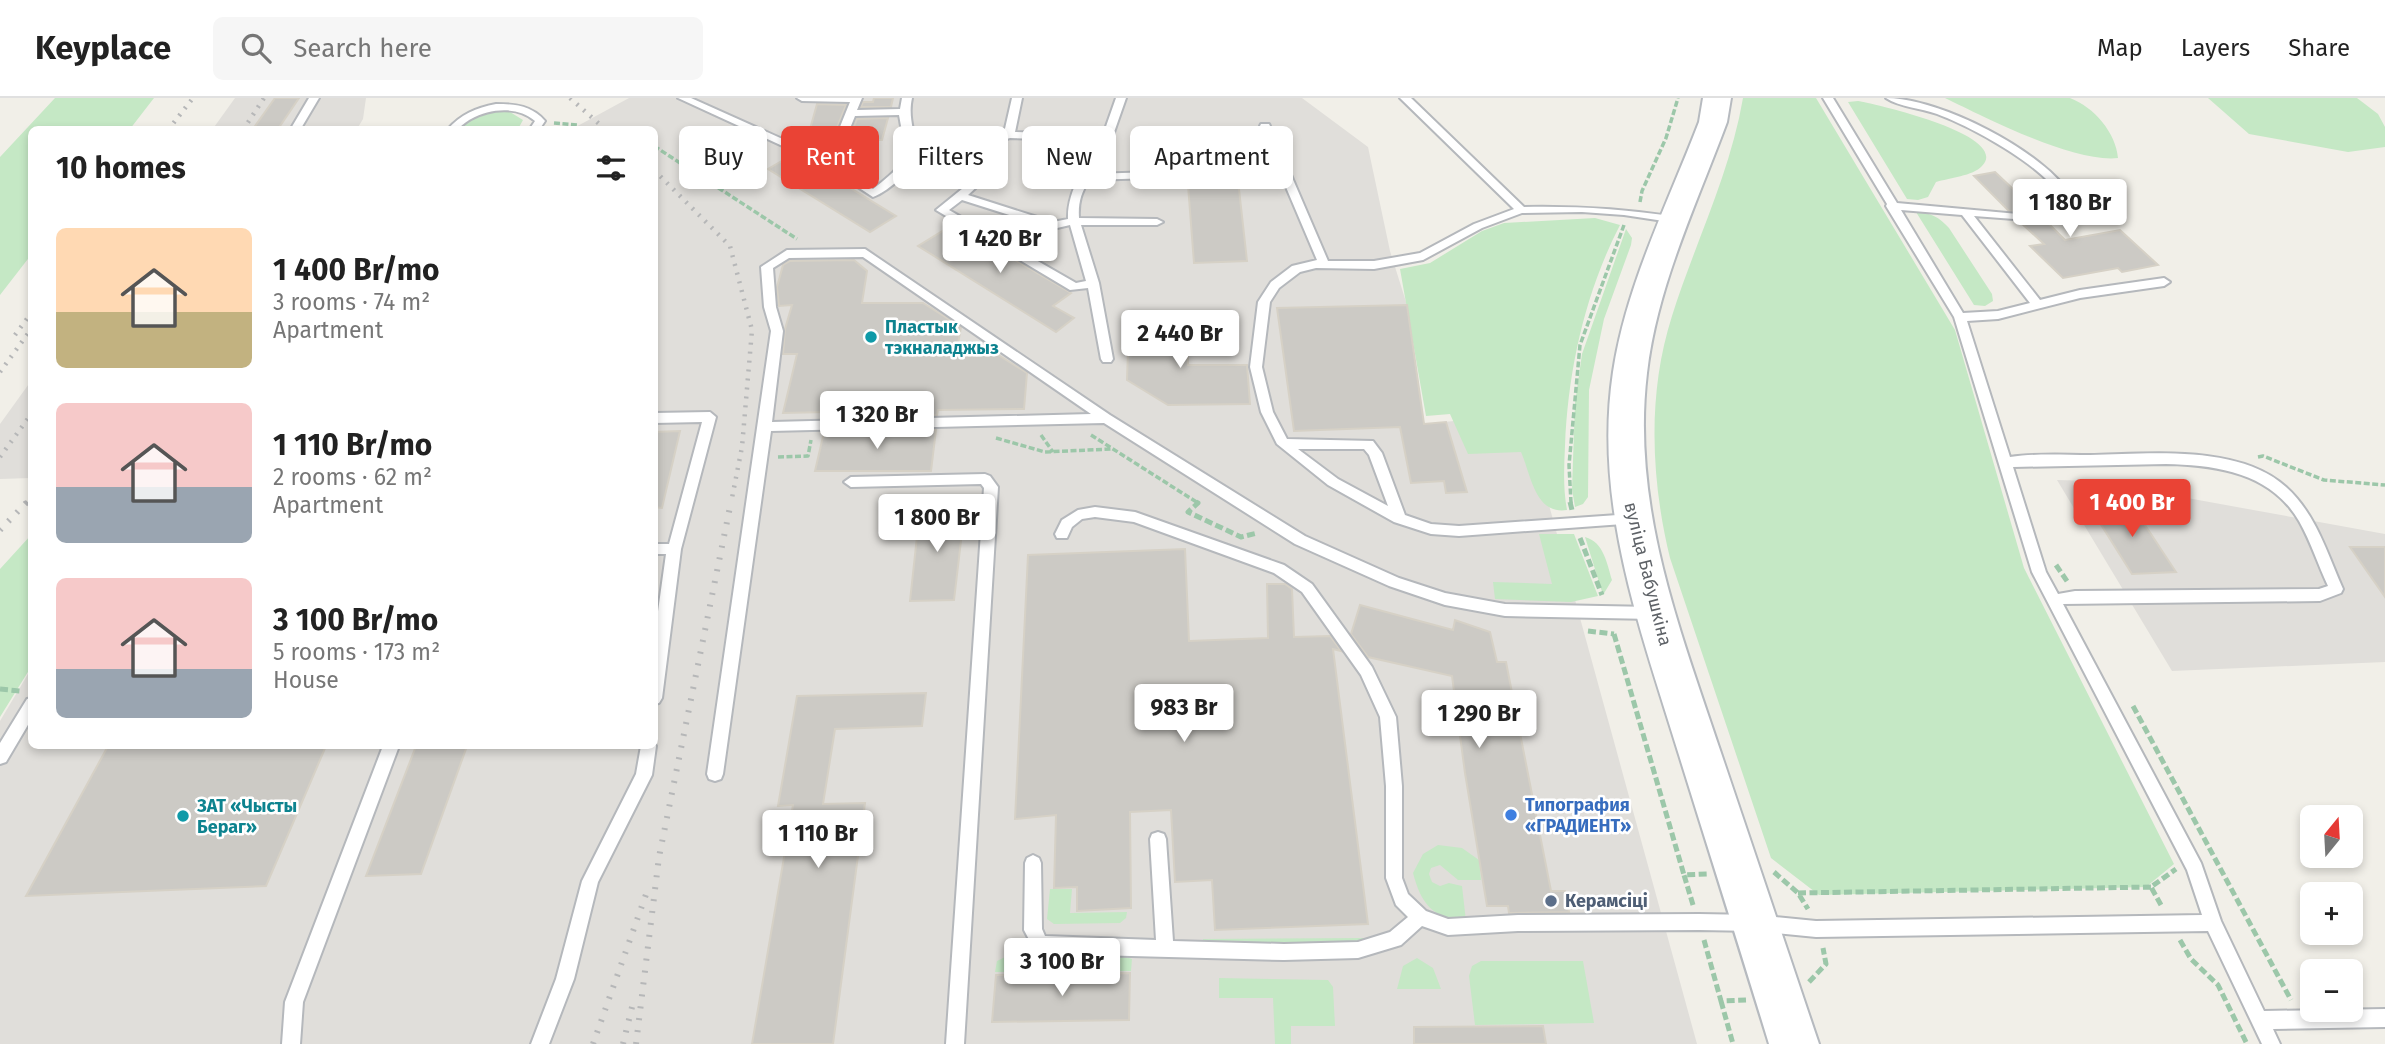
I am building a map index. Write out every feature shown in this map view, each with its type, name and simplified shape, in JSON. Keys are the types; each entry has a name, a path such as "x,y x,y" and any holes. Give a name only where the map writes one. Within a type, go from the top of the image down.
{"street":[{"name":"вуліца Бабушкіна","path":"1717,98 1713,122 1656,276 1630,371 1625,465 1632,519 1655,613 1794,1044"}],"lane":[{"path":"297,126 314,98"},
{"path":"683,98 781,141"},
{"path":"802,98 857,98 847,126"},
{"path":"866,189 873,194 900,173 911,152 904,112 907,98"},
{"path":"1009,135 1017,98"},
{"path":"1111,126 1121,98"},
{"path":"1405,98 1521,210"},
{"path":"1828,98 1960,317 2039,572 2195,868 2213,923 2271,1044"},
{"path":"1891,98 1941,113 1980,131 2029,161 2065,189 2067,197 2060,206 2037,212"},
{"path":"455,126 470,111 500,102 523,105 532,110 537,125"},
{"path":"853,113 904,112"},
{"path":"1022,135 993,139 978,181 941,210 1074,287 1093,283"},
{"path":"1078,189 1073,206 1074,221 1093,283 1107,359"},
{"path":"1292,189 1324,264"},
{"path":"960,196 1053,226 1074,221 1157,222"},
{"path":"1891,206 2014,216"},
{"path":"1632,519 1459,531 1432,529 1399,518 1334,482 1283,444 1267,412 1256,368 1264,302 1275,285 1296,269 1324,264 1374,265 1423,256 1478,226 1521,210 1613,211 1677,220"},
{"path":"1965,212 2036,303"},
{"path":"715,774 777,331 770,307 767,267 787,254 865,253 1106,418 1300,540 1394,582 1445,599 1505,610 1655,613"},
{"path":"1960,317 1998,315 2036,303 2164,282"},
{"path":"658,418 710,417 674,549 658,668"},
{"path":"765,427 1106,418"},
{"path":"1283,444 1368,444 1375,453 1399,518"},
{"path":"2005,463 2017,460 2188,458 2231,465 2258,475 2278,488 2297,507 2336,589 2320,595 2075,597 2055,600"},
{"path":"851,482 973,478 985,479 991,487 955,1044"},
{"path":"1062,534 1067,524 1078,515 1095,512 1135,517 1279,569 1307,588 1367,671 1388,717 1395,786 1394,878 1402,899 1420,917 1448,927 1518,923 1755,923 1816,929 2213,923"},
{"path":"658,549 674,549"},
{"path":"0,757 28,711"},
{"path":"291,1044 294,1002 390,749"},
{"path":"540,1044 565,979 590,881 644,775 648,749"},
{"path":"1158,839 1165,949"},
{"path":"1034,863 1033,930 1040,943 1056,946 1284,952 1358,950 1395,939 1420,917"},
{"path":"2363,1019 2385,1018"},
{"path":"2260,1020 2300,1020"}],"path":[{"path":"1640,203 1642,191 1666,138 1678,98"},
{"path":"537,125 577,125"},
{"path":"658,149 795,236 807,254"},
{"path":"984,435 1045,452 1113,449"},
{"path":"2231,465 2263,456 2324,480 2385,485"},
{"path":"2052,561 2065,575 2075,597"},
{"path":"0,689 28,692"},
{"path":"2130,701 2300,1018"},
{"path":"1763,872 1773,871 1798,893 1811,914"},
{"path":"1798,893 2151,887"},
{"path":"1804,987 1826,964 1823,948"},
{"path":"1721,1001 1733,1044"}],"shaded area":[{"path":"235,98 366,98 363,119 359,126 215,126"},
{"path":"629,98 1302,98 1368,147 1390,251 1407,305 1424,424 1524,414 1697,1044 0,1044 0,721 28,674 28,749 658,749 658,126 578,126"},
{"path":"28,385 28,478 0,479 0,424"},
{"path":"2057,480 2094,481 2385,534 2385,662 2172,671"}],"green space":[{"path":"55,98 154,98 132,126 29,126"},
{"path":"1743,98 1816,98 1955,330 2024,568 2174,864 2146,887 1819,895 1771,858 1670,558 1659,498 1654,437 1658,376 1664,346 1681,289 1730,154"},
{"path":"1945,98 2070,98 2095,114 2102,122 2113,139 2118,158 2078,154 2006,127"},
{"path":"2208,98 2357,98 2378,114 2385,127 2385,147 2348,152 2249,134"},
{"path":"1858,101 1913,115 1960,133 1978,143 1986,154 1982,166 1967,174 1936,182 1928,197 1907,199 1848,102"},
{"path":"490,111 510,112 523,120 520,126 462,126"},
{"path":"28,127 28,259 0,295 0,157"},
{"path":"1916,212 1934,216 1949,228 1992,294 1993,301 1985,306 1974,305"},
{"path":"1595,218 1620,225 1597,278 1574,361 1565,454 1567,510 1556,510 1541,500 1521,452 1468,454 1450,414 1426,416 1400,269 1430,263 1482,231 1504,223"},
{"path":"1626,229 1632,238 1631,245 1604,319 1589,390 1588,497 1583,504 1575,507 1572,489 1575,403 1582,354"},
{"path":"1539,534 1574,534 1598,596 1571,602 1495,599 1493,582 1552,584"},
{"path":"1585,537 1597,544 1604,554 1612,580 1603,595"},
{"path":"28,538 28,672 0,717 0,569"},
{"path":"1438,845 1462,848 1479,860 1481,880 1458,880 1440,865 1431,868 1429,874 1432,882 1440,886 1449,883 1462,886 1466,921 1454,920 1436,913 1424,901 1416,884 1413,873 1423,854"},
{"path":"1050,889 1072,889 1070,913 1127,912 1126,918 1120,923 1054,924 1047,919"},
{"path":"1366,938 1367,945 1204,948 1203,939"},
{"path":"1123,956 1132,959 1131,971 995,972 997,961 1005,957"},
{"path":"1417,958 1433,968 1441,989 1397,989 1403,966"},
{"path":"1481,961 1583,961 1594,1023 1475,1025 1469,976 1472,966"},
{"path":"1219,978 1328,980 1333,987 1335,1026 1291,1026 1291,1044 1275,1044 1273,998 1219,998"}],"building":[{"path":"275,98 299,98 280,126 255,126"},
{"path":"874,98 893,98 891,107 861,107 863,102 873,102"},
{"path":"817,104 846,105 838,126 811,126"},
{"path":"888,118 882,140 879,140 879,126 854,126 857,119"},
{"path":"781,162 781,177 768,169"},
{"path":"1995,172 2032,207 2031,216 2040,215 2065,240 2120,230 2158,265 2122,272 2118,268 2063,278 2030,246 2044,244 2018,220 2022,214 2009,211 1974,176"},
{"path":"800,189 852,189 896,216 870,232"},
{"path":"1188,189 1239,189 1247,261 1194,263"},
{"path":"954,224 1071,293 1053,306 1074,318 1056,332 918,246"},
{"name":"Пластык тэкналаджыз","path":"854,260 867,271 862,303 923,303 961,327 957,349 987,348 1027,373 1024,409 938,410 937,415 827,418 829,412 783,413 797,354 783,354 785,329 792,305 779,306 777,287 783,265 790,261"},
{"path":"1407,305 1424,424 1446,422 1467,492 1446,493 1444,481 1411,483 1400,427 1294,431 1277,308"},
{"path":"1129,321 1173,321 1173,338 1188,338 1188,365 1247,365 1250,404 1168,405 1127,380"},
{"path":"936,430 931,471 815,471 824,432"},
{"path":"680,431 662,508 658,508 658,432"},
{"path":"2130,503 2176,572 2132,574 2088,504"},
{"path":"965,507 954,600 910,601 920,509"},
{"path":"2350,547 2385,547 2385,597"},
{"path":"1185,549 1189,641 1268,638 1267,584 1285,584 1292,589 1294,637 1330,636 1341,651 1333,649 1368,924 1215,930 1212,880 1175,882 1171,810 1130,812 1131,908 1077,911 1077,887 1054,888 1056,815 1015,819 1028,555"},
{"path":"1360,605 1453,630 1455,620 1490,632 1497,662 1506,662 1551,891 1565,891 1569,912 1509,913 1508,906 1487,906 1452,676 1368,657 1351,634"},
{"path":"926,693 922,726 835,729 823,804 865,803 833,1044 752,1044 793,805 778,806 797,696"},
{"name":"ЗАТ «Чысты Бераг»","path":"106,749 325,749 266,886 26,896"},
{"path":"415,749 466,749 421,874 366,876"},
{"path":"1130,973 1129,1020 992,1022 996,975"},
{"path":"1543,1026 1546,1044 1414,1044 1414,1027"}],"railway":[{"path":"171,126 193,98"},
{"path":"246,126 264,98"},
{"path":"570,98 602,126"},
{"path":"658,174 730,246 752,330 742,447 731,503"},
{"path":"15,335 28,317"},
{"path":"0,372 28,334"},
{"path":"0,457 28,418"},
{"path":"0,530 27,502"},
{"path":"636,1044 659,857 731,502"},
{"path":"593,1044 649,886"},
{"path":"623,1044 633,1003"}],"place":[{"name":"Пластык тэкналаджыз","path":"871,337"},
{"name":"Типография «ГРАДИЕНТ»","path":"1511,815"},
{"name":"ЗАТ «Чысты Бераг»","path":"183,816"},
{"name":"Керамсіці","path":"1551,901"}]}
